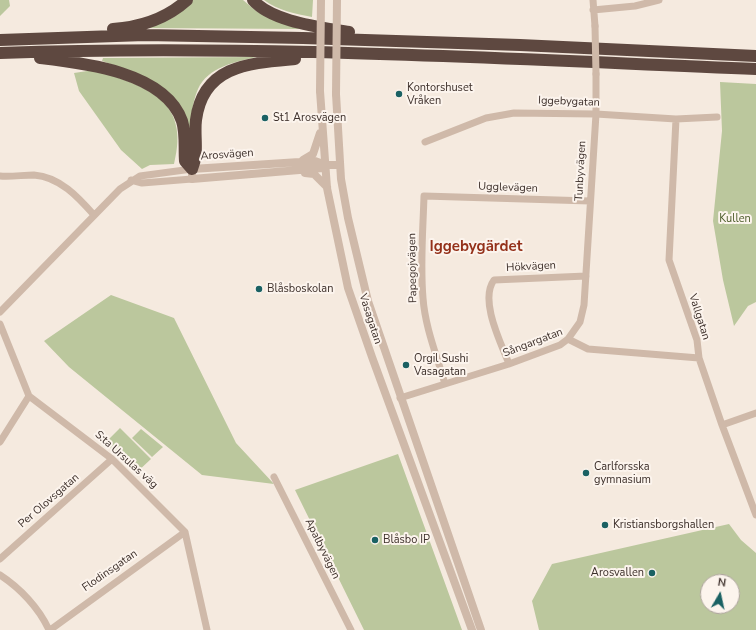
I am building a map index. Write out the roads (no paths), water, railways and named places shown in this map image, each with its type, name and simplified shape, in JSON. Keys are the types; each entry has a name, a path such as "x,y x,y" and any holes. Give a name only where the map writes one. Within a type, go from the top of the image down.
{"highway":[{"path":"83,34 150,23 165,16 187,0"},
{"path":"253,0 266,10 285,18 308,25 353,33 369,40"},
{"path":"0,40 55,34 145,35 520,45 756,56"},
{"path":"0,53 56,55 83,51 253,51 487,57 756,69"},
{"path":"192,174 195,161 196,121 200,103 206,90 219,77 230,70 250,64 348,54"},
{"path":"56,55 83,64 122,73 143,82 163,95 176,108 182,121 185,161 192,174"}],"street":[{"name":"Vasagatan","path":"321,0 320,91 327,188 348,288 472,630"},
{"name":"Vasagatan","path":"337,0 336,94 339,165 348,218 368,301 400,398 481,630"},
{"name":"Tunbyvägen","path":"568,339 580,322 584,305 596,114 593,0"},
{"path":"593,10 635,6 659,0"},
{"name":"Iggebygatan","path":"425,142 457,128 501,114 530,112 676,119 717,117"},
{"name":"Vallgatan","path":"676,119 669,260 697,340 699,358 722,425 756,515"},
{"path":"300,162 313,154 322,126"},
{"name":"Arosvägen","path":"192,174 315,161 326,165 339,165"},
{"name":"Arosvägen","path":"0,312 94,215 131,180 140,176 292,171 323,168 326,165"},
{"path":"292,171 314,174 327,188"},
{"path":"0,176 34,175 48,178 63,185 72,192 94,215"},
{"name":"Ugglevägen","path":"424,196 590,201"},
{"name":"Papegojvägen","path":"424,196 422,248 423,299 433,345 445,384"},
{"name":"Hökvägen","path":"509,364 493,322 491,311 488,293 489,287 494,280 586,276"},
{"path":"0,324 29,396 0,442"},
{"name":"Sångargatan","path":"400,398 546,352 568,339 588,349 699,358"},
{"name":"S:ta Ursulas väg","path":"29,396 112,459 185,532"},
{"path":"389,402 400,398"},
{"path":"722,425 756,413"},
{"name":"Per Olovsgatan","path":"0,559 112,459"},
{"name":"Apalbyvägen","path":"274,477 350,630"},
{"path":"185,532 207,630"},
{"name":"Flodinsgatan","path":"50,630 185,532"},
{"path":"0,575 11,583 34,605 50,630"}],"place":[{"name":"Kontorshuset Vråken","path":"399,94"},
{"name":"St1 Arosvägen","path":"265,118"},
{"name":"Blåsboskolan","path":"259,289"},
{"name":"Orgil Sushi Vasagatan","path":"406,365"},
{"name":"Carlforsska gymnasium","path":"586,473"},
{"name":"Kristiansborgshallen","path":"605,525"},
{"name":"Blåsbo IP","path":"375,540"},
{"name":"Arosvallen","path":"652,573"}],"district":[{"name":"Iggebygärdet","path":"476,247"}],"park label":[{"name":"Kullen","path":"735,219"}]}
